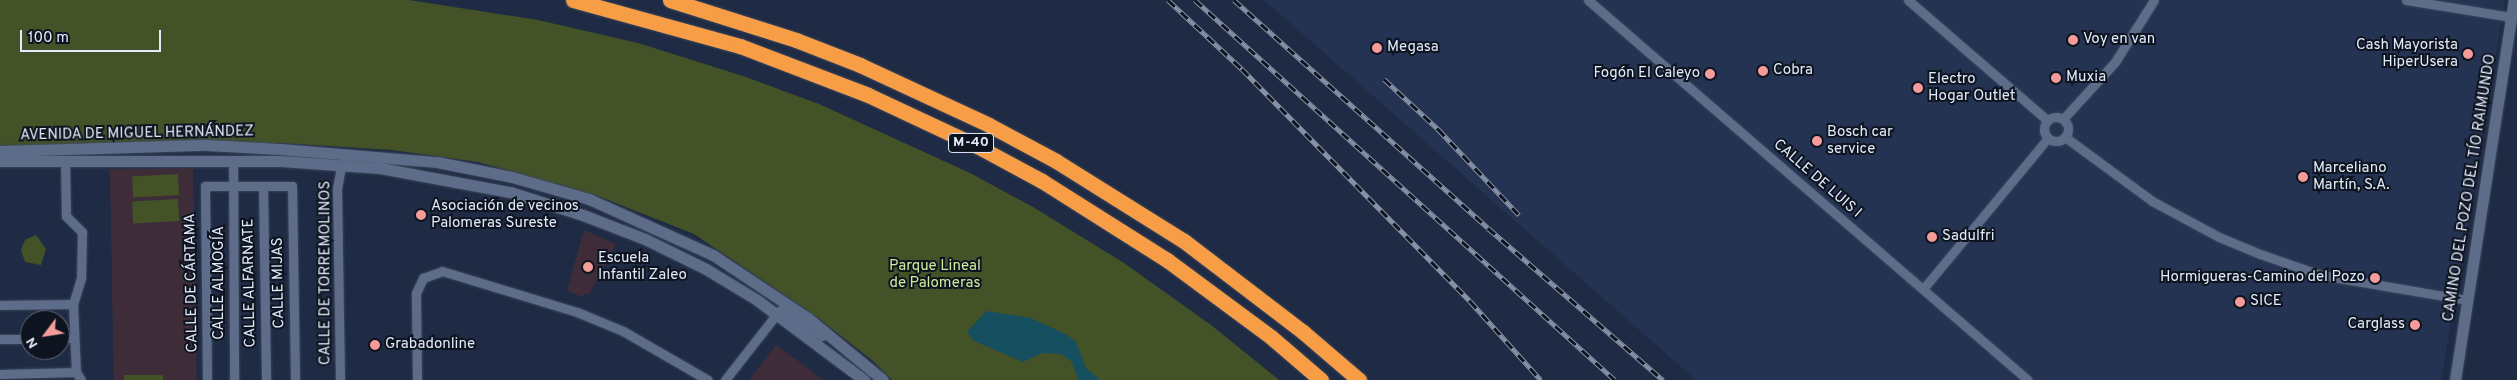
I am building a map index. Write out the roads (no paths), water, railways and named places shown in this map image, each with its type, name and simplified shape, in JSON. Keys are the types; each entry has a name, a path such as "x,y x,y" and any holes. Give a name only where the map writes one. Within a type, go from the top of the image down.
{"highway":[{"name":"M-40","path":"573,0 748,49 868,95 977,146 1042,180 1167,260 1248,319 1321,380"},
{"name":"M-40","path":"670,0 796,40 860,65 990,125 1056,161 1184,242 1265,302 1359,380"}],"street":[{"path":"1908,0 2047,120"},
{"path":"2064,119 2115,62 2154,0"},
{"path":"2406,0 2511,17"},
{"name":"CAMINO DEL POZO DEL TÍO RAIMUNDO","path":"2455,380 2514,0"},
{"name":"CALLE DE LUIS I","path":"1594,2 2028,380"},
{"path":"2047,139 2043,126 2047,120 2058,117 2064,119"},
{"path":"2047,139 2060,141 2065,137 2068,131 2064,119"},
{"path":"2065,137 2152,201 2219,237 2260,254 2321,275 2468,300"},
{"path":"1923,289 2047,139"},
{"name":"AVENIDA DE MIGUEL HERNÁNDEZ","path":"0,151 207,145 437,162 512,177 588,199 652,226 713,255 765,287 868,366 883,380"},
{"name":"AVENIDA DE MIGUEL HERNÁNDEZ","path":"341,167 350,159 369,161 395,158"},
{"name":"AVENIDA DE MIGUEL HERNÁNDEZ","path":"0,161 233,160 380,168 510,192 583,215 645,239 706,269 776,313 864,380"},
{"name":"CALLE ALMOGÍA","path":"233,160 234,380"},
{"path":"0,374 78,376 73,304 81,278 82,232 66,216 65,161"},
{"name":"CALLE DE TORREMOLINOS","path":"340,380 337,189 341,167"},
{"name":"CALLE DE CÁRTAMA","path":"207,380 205,186 233,186"},
{"path":"233,186 262,186"},
{"name":"CALLE MIJAS","path":"262,186 292,186 294,380"},
{"name":"CALLE ALFARNATE","path":"262,186 266,380"},
{"path":"417,380 416,293 423,278 442,271 569,309 623,331 708,380"},
{"path":"0,305 73,304"},
{"name":"AVENIDA DE MIGUEL HERNÁNDEZ","path":"776,313 785,309 868,366"},
{"path":"725,380 776,313"},
{"path":"0,339 20,338"}],"railway":[{"path":"1168,0 1242,69 1470,301 1541,380"},
{"path":"1195,0 1615,380"},
{"path":"1234,0 1488,228 1663,380"},
{"path":"1384,79 1438,129 1519,215"}],"place":[{"name":"Voy en van","path":"2073,40"},
{"name":"Megasa","path":"1377,48"},
{"name":"Cash Mayorista HiperUsera","path":"2468,54"},
{"name":"Cobra","path":"1763,71"},
{"name":"Fogón El Caleyo","path":"1710,74"},
{"name":"Muxia","path":"2056,78"},
{"name":"Electro Hogar Outlet","path":"1918,88"},
{"name":"Bosch car service","path":"1817,141"},
{"name":"Marceliano Martín, S.A.","path":"2303,177"},
{"name":"Asociación de vecinos Palomeras Sureste","path":"421,215"},
{"name":"Sadulfri","path":"1932,237"},
{"name":"Escuela Infantil Zaleo","path":"588,267"},
{"name":"Hormigueras-Camino del Pozo","path":"2375,278"},
{"name":"SICE","path":"2240,302"},
{"name":"Carglass","path":"2415,325"},
{"name":"Grabadonline","path":"375,345"}],"park label":[{"name":"Parque Lineal de Palomeras","path":"935,274"}]}
